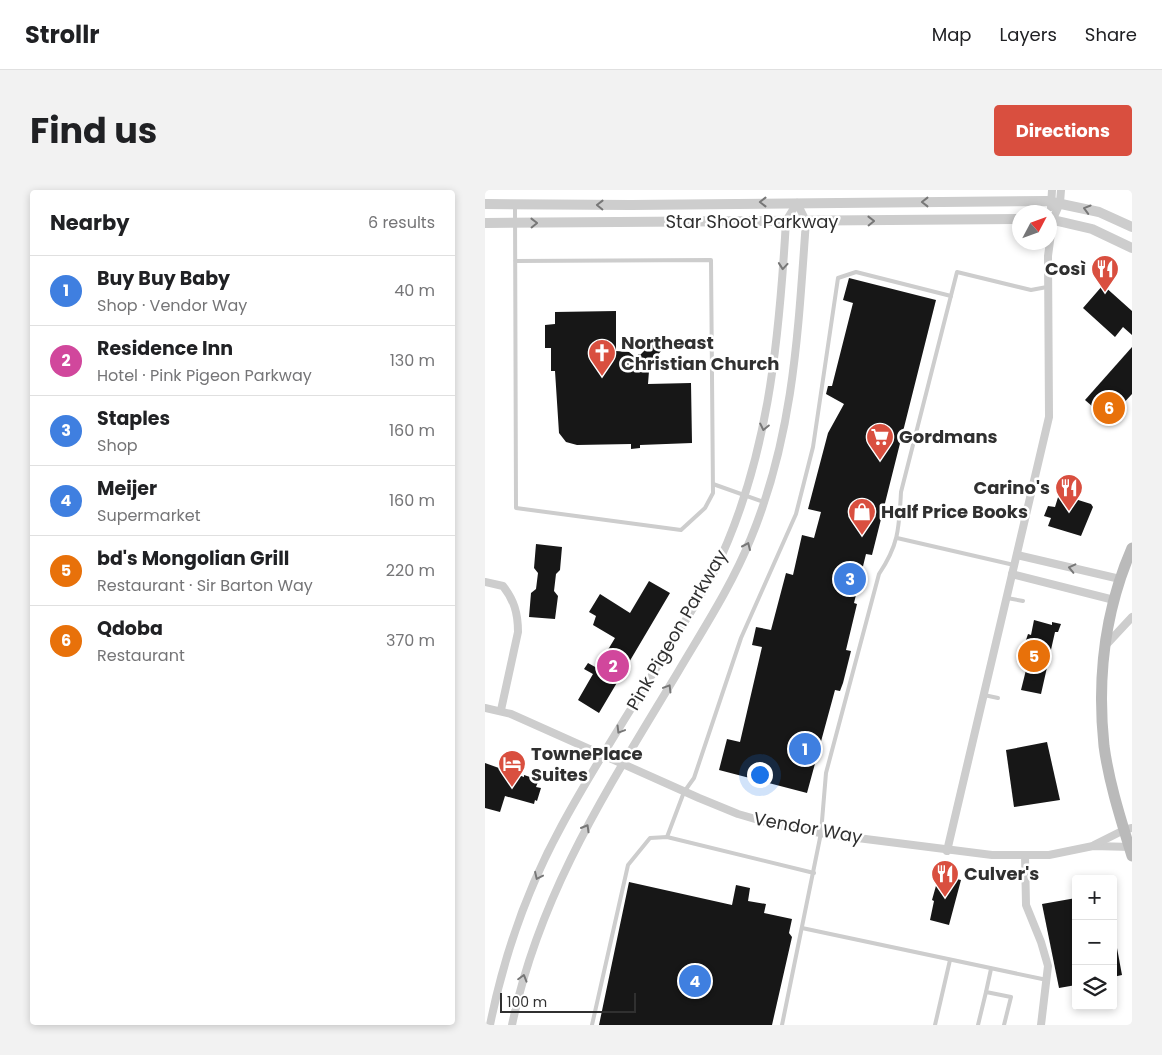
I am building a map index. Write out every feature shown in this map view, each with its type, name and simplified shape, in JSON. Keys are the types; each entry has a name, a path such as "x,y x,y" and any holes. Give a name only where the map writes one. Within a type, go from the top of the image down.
{"main road":[{"path":"1131,850 1128,829 1113,793 1104,746 1101,698 1105,647 1114,600 1132,548"}],"street":[{"path":"1052,190 1055,202"},
{"path":"1054,205 1061,190"},
{"name":"Star Shoot Parkway","path":"485,204 631,205 1055,202 1099,212 1132,227"},
{"path":"797,203 806,221"},
{"name":"Pink Pigeon Parkway","path":"490,1025 505,963 531,889 562,825 713,573 745,495 763,433 775,364 786,222 797,203"},
{"name":"Star Shoot Parkway","path":"485,223 1012,219"},
{"path":"1057,220 1092,229 1132,248"},
{"name":"Pink Pigeon Parkway","path":"512,1025 524,974 547,908 575,847 621,765 717,606 741,561 764,502 783,439 792,394 806,221"},
{"path":"947,851 1049,417 1051,383 1047,287 1048,250"},
{"path":"1017,555 1120,579"},
{"path":"1012,574 1114,600"},
{"path":"485,582 503,586 515,604 518,618 518,632 501,710"},
{"path":"1105,647 1132,617"},
{"name":"Vendor Way","path":"485,708 501,710 684,792 747,817 776,826 947,851 992,855 1049,855 1093,846 1128,829"},
{"name":"Vendor Way","path":"1093,846 1131,850"},
{"path":"1025,855 1026,905 1046,954 1048,980 1041,1025"}],"lane":[{"path":"515,204 515,262 516,508 681,530 705,508 713,493 711,260 515,262"},
{"path":"667,837 684,792 694,778 741,638 796,514 813,447 838,278 856,272 951,296"},
{"path":"782,1025 821,834 828,765 879,574 893,554 897,538 901,492 957,272 1031,290 1047,287"},
{"path":"713,484 764,502"},
{"path":"897,538 1015,565"},
{"path":"1007,598 1023,602"},
{"path":"984,695 998,698"},
{"path":"592,1025 628,865 650,838 667,837 814,873"},
{"path":"802,928 1048,980"},
{"path":"935,1025 950,960"},
{"path":"978,1025 991,969"},
{"path":"986,992 1011,997 1004,1025"}],"building":[{"path":"849,278 936,300 872,555 866,554 854,603 857,604 846,650 851,651 843,683 840,691 835,690 807,793 719,770 727,739 740,742 762,647 752,645 756,627 771,630 786,573 793,575 802,535 814,538 821,512 808,509 828,433 844,404 826,394 828,386 832,386 853,303 843,300"},
{"path":"1103,285 1132,311 1132,335 1123,327 1115,337 1083,308"},
{"name":"Northeast Christian Church","path":"616,311 616,351 629,352 635,357 640,355 653,342 662,350 646,368 649,371 648,384 691,383 692,443 640,445 640,448 631,449 631,444 577,445 566,442 559,433 555,371 551,371 551,348 545,348 545,325 555,324 555,312"},
{"path":"1132,347 1132,394 1108,420 1085,400"},
{"name":"Carino's","path":"1059,494 1091,504 1093,507 1081,536 1048,526 1051,518 1044,516 1048,506 1055,507"},
{"path":"536,544 562,547 560,570 556,574 554,591 558,596 555,619 529,617 531,593 536,589 538,573 534,568"},
{"path":"649,581 670,593 599,713 578,700 593,674 584,669 588,663 597,668 615,638 593,625 596,616 589,612 600,594 630,613"},
{"path":"1034,620 1052,625 1052,622 1061,624 1058,632 1055,632 1041,694 1021,690 1028,662 1027,659 1020,658 1028,634 1031,635"},
{"path":"1047,742 1060,800 1014,807 1006,750"},
{"name":"TownePlace Suites","path":"485,763 524,777 524,775 533,778 532,781 538,782 536,787 541,788 537,801 535,800 534,804 505,796 500,812 485,808"},
{"name":"Culver's","path":"939,875 961,880 949,925 930,920 934,901 932,900"},
{"path":"629,882 732,905 736,885 750,888 748,901 766,904 764,913 792,919 789,933 792,937 772,1025 599,1025"},
{"path":"1072,899 1072,986 1059,988 1042,904"},
{"path":"1117,948 1122,975 1117,976"}],"place":[{"name":"Così","path":"1105,293"},
{"name":"Northeast Christian Church","path":"602,377"},
{"name":"Qdoba","path":"1109,408"},
{"name":"Gordmans","path":"880,461"},
{"name":"Carino's","path":"1069,512"},
{"name":"Half Price Books","path":"862,536"},
{"name":"Staples","path":"850,579"},
{"name":"bd's Mongolian Grill","path":"1034,656"},
{"name":"Residence Inn","path":"613,666"},
{"name":"Buy Buy Baby","path":"805,749"},
{"name":"TownePlace Suites","path":"512,788"},
{"name":"Culver's","path":"945,898"},
{"name":"Meijer","path":"695,981"}]}
